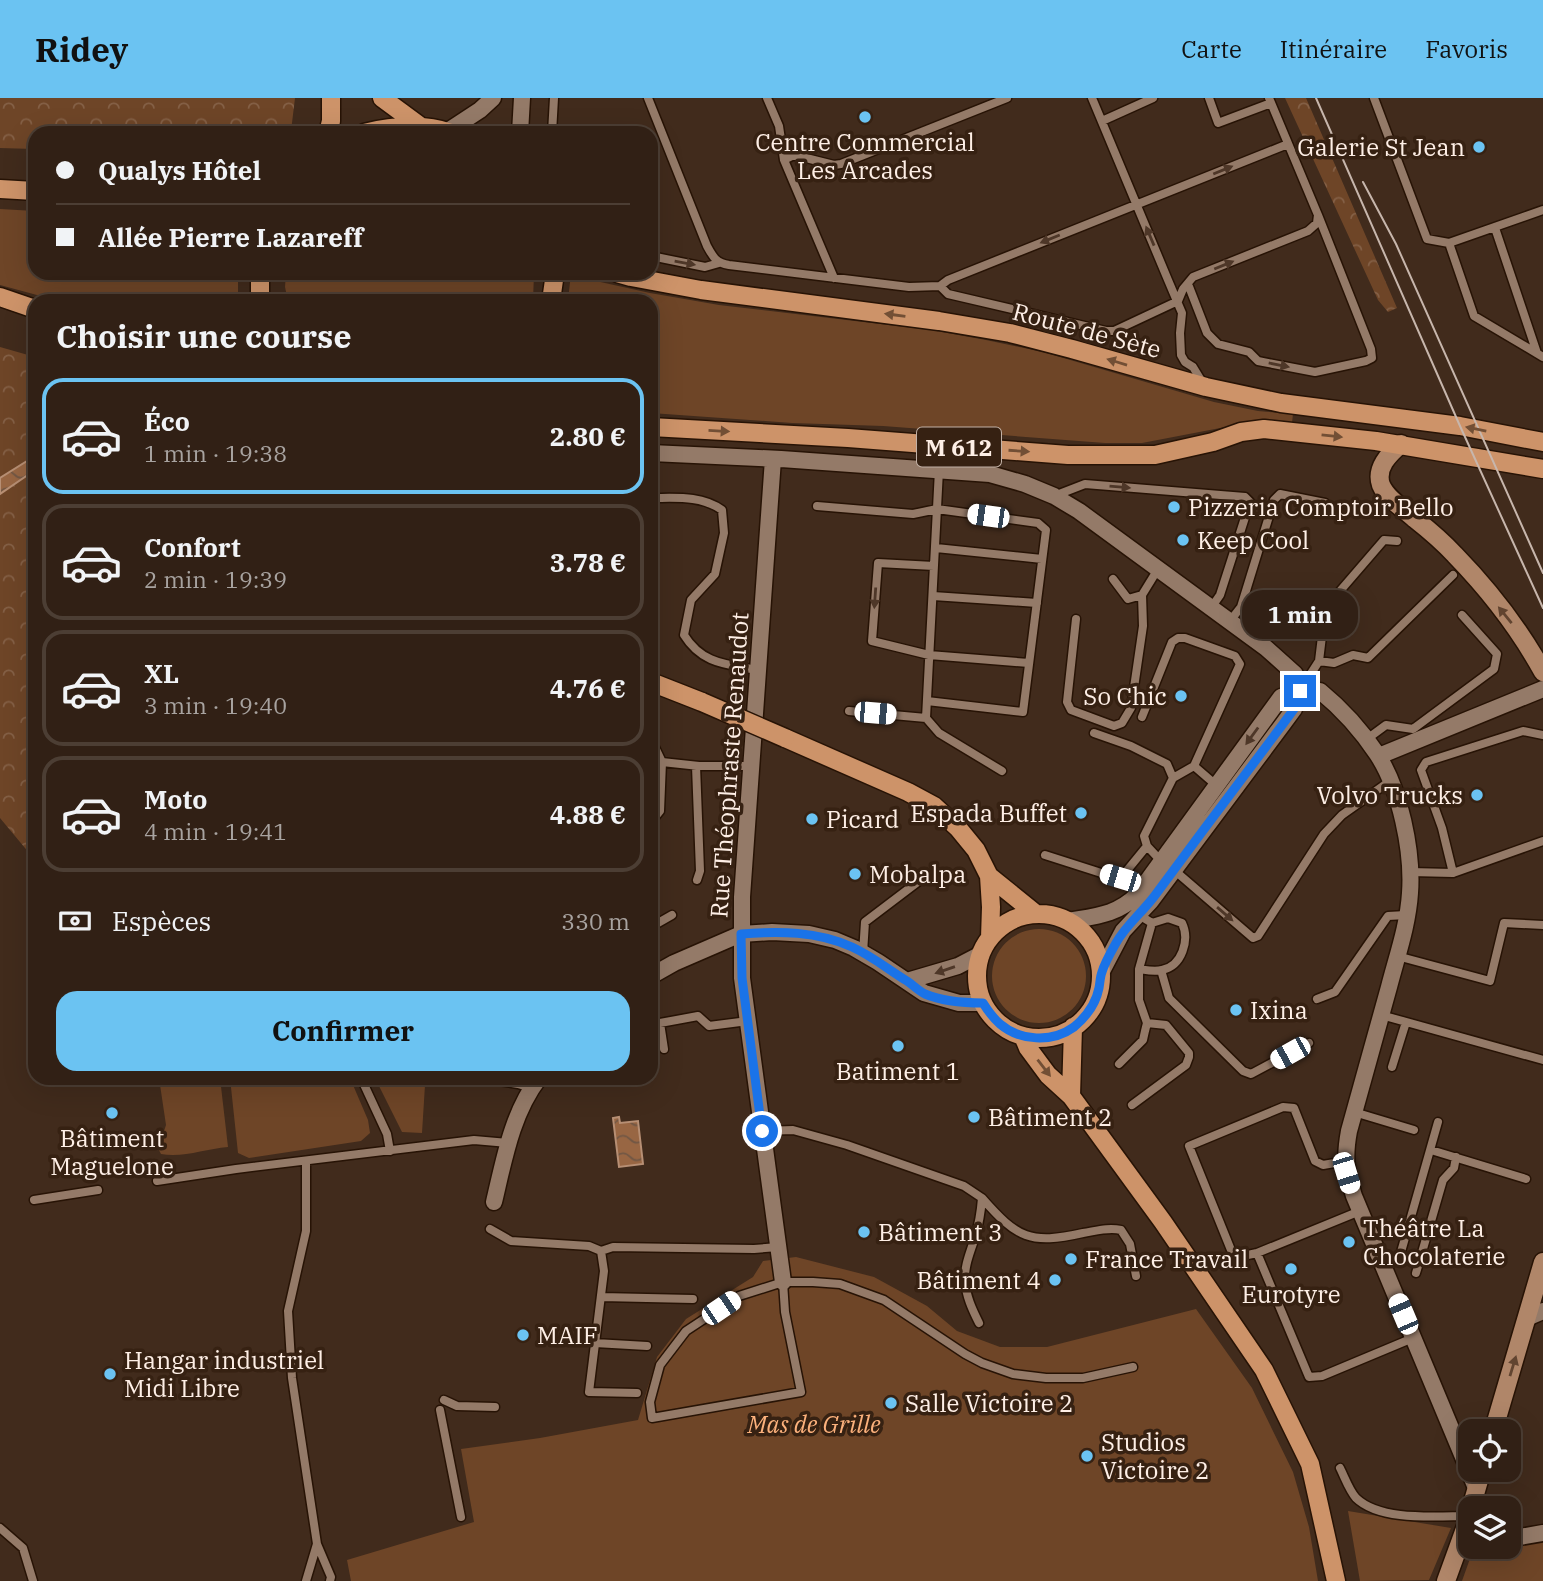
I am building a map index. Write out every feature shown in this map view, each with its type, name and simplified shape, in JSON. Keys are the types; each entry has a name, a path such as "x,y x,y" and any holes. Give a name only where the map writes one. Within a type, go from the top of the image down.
{"main road":[{"path":"330,126 331,98"},
{"path":"382,98 420,126"},
{"path":"0,189 28,191"},
{"name":"Route de Sète","path":"647,280 701,290 1010,333 1206,387 1281,403 1460,426 1543,442"},
{"path":"0,297 28,307"},
{"name":"M 612","path":"658,427 1068,455 1155,455 1213,442 1241,432 1264,429 1401,444 1543,470"},
{"path":"658,685 883,780 934,806 958,828 976,850 989,876 990,938"},
{"path":"989,876 1036,914"},
{"path":"1023,916 1058,916 1069,921 1085,934 1097,952 1101,973 1094,1004 1085,1017 1064,1032 1044,1038 1023,1036 1010,1031 999,1024 983,1003 977,979 981,954 999,928 1023,916"},
{"path":"1071,1096 1073,1027"},
{"path":"1023,1036 1028,1048 1048,1075 1071,1096 1163,1222 1264,1370 1310,1464 1336,1581"}],"street":[{"path":"457,126 493,98"},
{"path":"520,126 522,98"},
{"path":"1401,444 1390,453 1380,471 1380,483 1385,492 1434,534 1469,570 1512,623 1543,672"},
{"path":"658,453 773,458 990,474 1025,484 1054,496 1079,511 1266,648 1295,674 1300,691 1294,709 1167,865 1128,904 1118,910 1069,921"},
{"name":"Rue Théophraste Renaudot","path":"773,458 741,934 742,978 783,1282"},
{"path":"1379,756 1543,689"},
{"path":"1101,973 1123,931 1145,919 1167,865 1216,785 1281,697 1300,691 1320,691 1358,727 1379,756 1404,823 1410,860 1410,893 1406,915 1354,1112 1345,1153 1346,1173 1476,1488"},
{"path":"658,972 741,934 809,934 835,940 863,953 924,993 958,1003 983,1003"},
{"path":"907,981 958,966 981,954"},
{"path":"495,1202 508,1143 534,1085"},
{"path":"1498,1419 1535,1315 1543,1262"},
{"path":"1474,1496 1478,1482"},
{"path":"1521,1536 1543,1532"},
{"path":"1446,1581 1458,1558"}],"lane":[{"path":"552,126 554,98"},
{"path":"648,98 707,246 719,263"},
{"path":"767,98 779,126 784,160 834,278"},
{"path":"784,160 798,156 834,165 841,164 1007,98"},
{"path":"1092,98 1178,301 1182,313 1181,355 1206,387"},
{"path":"1102,121 1153,98"},
{"path":"1188,284 1208,332 1217,344 1249,352 1258,361 1315,372 1371,358 1371,349 1270,101 1218,123 1209,98"},
{"path":"1374,98 1427,239 1449,243 1542,213"},
{"path":"658,257 705,267 719,263 909,287 940,286 948,280 1288,144"},
{"path":"940,286 948,294 1114,331 1178,301 1183,289 1193,277 1308,231 1317,223 1318,215"},
{"path":"1495,228 1540,355"},
{"path":"1449,243 1474,316 1540,355"},
{"path":"926,718 939,470"},
{"path":"1054,496 1085,484 1245,497 1250,502 1220,595 1211,608"},
{"path":"1230,621 1241,607 1274,500 1280,494 1325,503"},
{"path":"658,498 697,499 713,503 722,510 724,533 715,575 691,600 684,635 701,655 722,664 757,670"},
{"path":"817,506 913,514 937,509 1038,523 1046,530 1023,712 927,702"},
{"path":"1300,691 1319,661 1324,628 1321,613 1384,540 1397,541"},
{"path":"936,548 1042,559"},
{"path":"934,566 878,563 872,641 929,655 1029,663"},
{"path":"1076,619 1067,702 1071,710 1114,726 1122,723 1130,708 1143,626 1142,595 1158,569"},
{"path":"1319,661 1334,663 1353,655 1368,658 1453,575"},
{"path":"1113,579 1128,599 1142,595"},
{"path":"933,596 1037,603"},
{"path":"1367,739 1386,725 1413,729 1494,669 1497,654 1462,615"},
{"path":"1142,718 1172,642 1178,638 1185,638 1235,656 1240,664 1194,766 1172,778 1144,836 1147,846 1167,865 1252,938 1258,936 1324,834 1342,815 1390,781"},
{"path":"849,711 926,718 939,733 1002,771"},
{"path":"1453,873 1442,828 1421,770 1426,762 1523,731 1543,735"},
{"path":"1094,733 1131,746 1167,764 1172,778"},
{"path":"658,754 662,762 658,813"},
{"path":"662,762 696,766 751,766"},
{"path":"696,766 700,871 697,880"},
{"path":"1194,766 1216,785"},
{"path":"1410,872 1453,873 1543,841"},
{"path":"1045,855 1120,878 1147,846"},
{"path":"863,953 865,922 923,878"},
{"path":"658,923 672,915"},
{"path":"1317,999 1335,992 1388,916 1406,915"},
{"path":"1119,1064 1143,1040 1147,1023 1139,1000 1139,970 1145,919 1173,918 1182,923 1185,944 1175,963 1166,970 1139,970"},
{"path":"1397,956 1490,981 1504,923 1543,925"},
{"path":"1161,970 1169,998 1243,1071 1251,1074 1309,1042"},
{"path":"1381,1015 1543,1060"},
{"path":"664,1049 660,1023 698,1016 709,1026 748,1021"},
{"path":"1392,1068 1406,1022"},
{"path":"1132,1105 1186,1065 1189,1057 1189,1053 1166,1025 1147,1023"},
{"path":"364,1085 387,1133 390,1151"},
{"path":"1346,1161 1322,1166 1315,1161 1294,1108 1283,1107 1189,1146 1231,1250 1243,1256 1257,1253 1360,1211"},
{"path":"1354,1112 1414,1130"},
{"path":"1383,1266 1399,1259 1438,1122"},
{"path":"762,1131 793,1130 847,1145 964,1186 982,1198 1000,1219 1015,1231 1044,1239 1111,1228 1121,1230 1130,1244 1136,1276"},
{"path":"157,1181 474,1140 508,1143"},
{"path":"1431,1150 1526,1179"},
{"path":"1416,1273 1443,1180 1454,1168 1456,1157"},
{"path":"306,1161 306,1231 288,1311 292,1378 317,1544 331,1577 330,1581"},
{"path":"34,1199 98,1190"},
{"path":"979,1323 969,1302 965,1279 982,1198"},
{"path":"489,1229 511,1241 589,1247 601,1251 613,1247 778,1247"},
{"path":"601,1251 604,1271 589,1392 637,1393"},
{"path":"1257,1253 1309,1377 1322,1376 1413,1338"},
{"path":"783,1282 785,1312 801,1392 652,1418 650,1402 660,1364 686,1331 739,1296 783,1282 840,1284 884,1300 965,1354 1013,1374 1045,1378 1083,1378 1133,1367"},
{"path":"601,1297 693,1300"},
{"path":"595,1343 647,1346"},
{"path":"444,1400 457,1406 495,1407"},
{"path":"440,1410 461,1517"},
{"path":"1340,1468 1353,1495 1367,1507 1402,1515 1458,1515"},
{"path":"0,1528 23,1548 33,1581"},
{"path":"306,1581 317,1544"}],"green space":[{"path":"0,98 295,98 292,126 28,126 28,149 0,148"},
{"path":"1285,98 1306,98 1397,308 1388,312 1378,300"},
{"path":"0,209 28,211 28,280 238,280 238,294 33,294 0,285"},
{"path":"286,280 534,280 533,294 286,294"},
{"path":"570,280 592,280 656,294 569,294"},
{"path":"658,294 719,305 931,330 986,340 1043,352 1214,402 1258,411 1293,414 1292,423 1262,420 1142,443 1105,443 883,426 658,413"},
{"path":"0,347 28,355 28,852 0,818"},
{"path":"1039,929 1057,932 1072,943 1083,958 1086,976 1083,994 1072,1009 1057,1020 1039,1023 1021,1020 1006,1009 995,994 992,976 995,958 1006,943 1021,932"},
{"path":"160,1085 221,1085 228,1147 186,1154 161,1154 152,1137 163,1134 166,1125"},
{"path":"231,1085 353,1085 368,1120 370,1133 361,1141 249,1158 238,1153"},
{"path":"378,1085 425,1085 422,1133 402,1132"},
{"name":"Mas de Grille","path":"796,1257 874,1277 927,1306 957,1331 1000,1347 1047,1347 1196,1309 1252,1388 1293,1472 1309,1527 1318,1581 351,1581 347,1560 474,1522 461,1449 638,1420 657,1357 686,1319 753,1277 763,1261"},
{"path":"1348,1511 1451,1528 1429,1580 1360,1581"},
{"path":"1543,1540 1543,1581 1462,1581 1470,1559 1521,1559 1521,1544"}],"water":[{"path":"28,460 28,475 0,494 0,478"},
{"path":"619,1117 620,1123 638,1121 643,1164 619,1167 613,1118"}],"tram line":[{"path":"1316,98 1543,608"},
{"path":"1363,182 1396,244 1543,573"}],"place":[{"name":"Centre Commercial Les Arcades","path":"865,117"},
{"name":"Galerie St Jean","path":"1479,147"},
{"name":"Pizzeria Comptoir Bello","path":"1174,507"},
{"name":"Keep Cool","path":"1183,540"},
{"name":"So Chic","path":"1181,696"},
{"name":"Volvo Trucks","path":"1477,795"},
{"name":"Espada Buffet","path":"1081,813"},
{"name":"Picard","path":"812,819"},
{"name":"Mobalpa","path":"855,874"},
{"name":"Ixina","path":"1236,1010"},
{"name":"Batiment 1","path":"898,1046"},
{"name":"Bâtiment Maguelone","path":"112,1113"},
{"name":"Bâtiment 2","path":"974,1117"},
{"name":"Bâtiment 3","path":"864,1232"},
{"name":"Théâtre La Chocolaterie","path":"1349,1242"},
{"name":"France Travail","path":"1071,1259"},
{"name":"Eurotyre","path":"1291,1269"},
{"name":"Bâtiment 4","path":"1055,1280"},
{"name":"MAIF","path":"523,1335"},
{"name":"Hangar industriel Midi Libre","path":"110,1374"},
{"name":"Salle Victoire 2","path":"891,1403"},
{"name":"Studios Victoire 2","path":"1087,1456"}],"route":[{"path":"762,1131 742,978 741,934 809,934 835,940 855,948 924,993 958,1003 983,1003 999,1024 1010,1031 1033,1038 1064,1032 1085,1017 1094,1004 1101,973 1123,931 1151,901 1283,724 1294,709 1300,691"}]}
